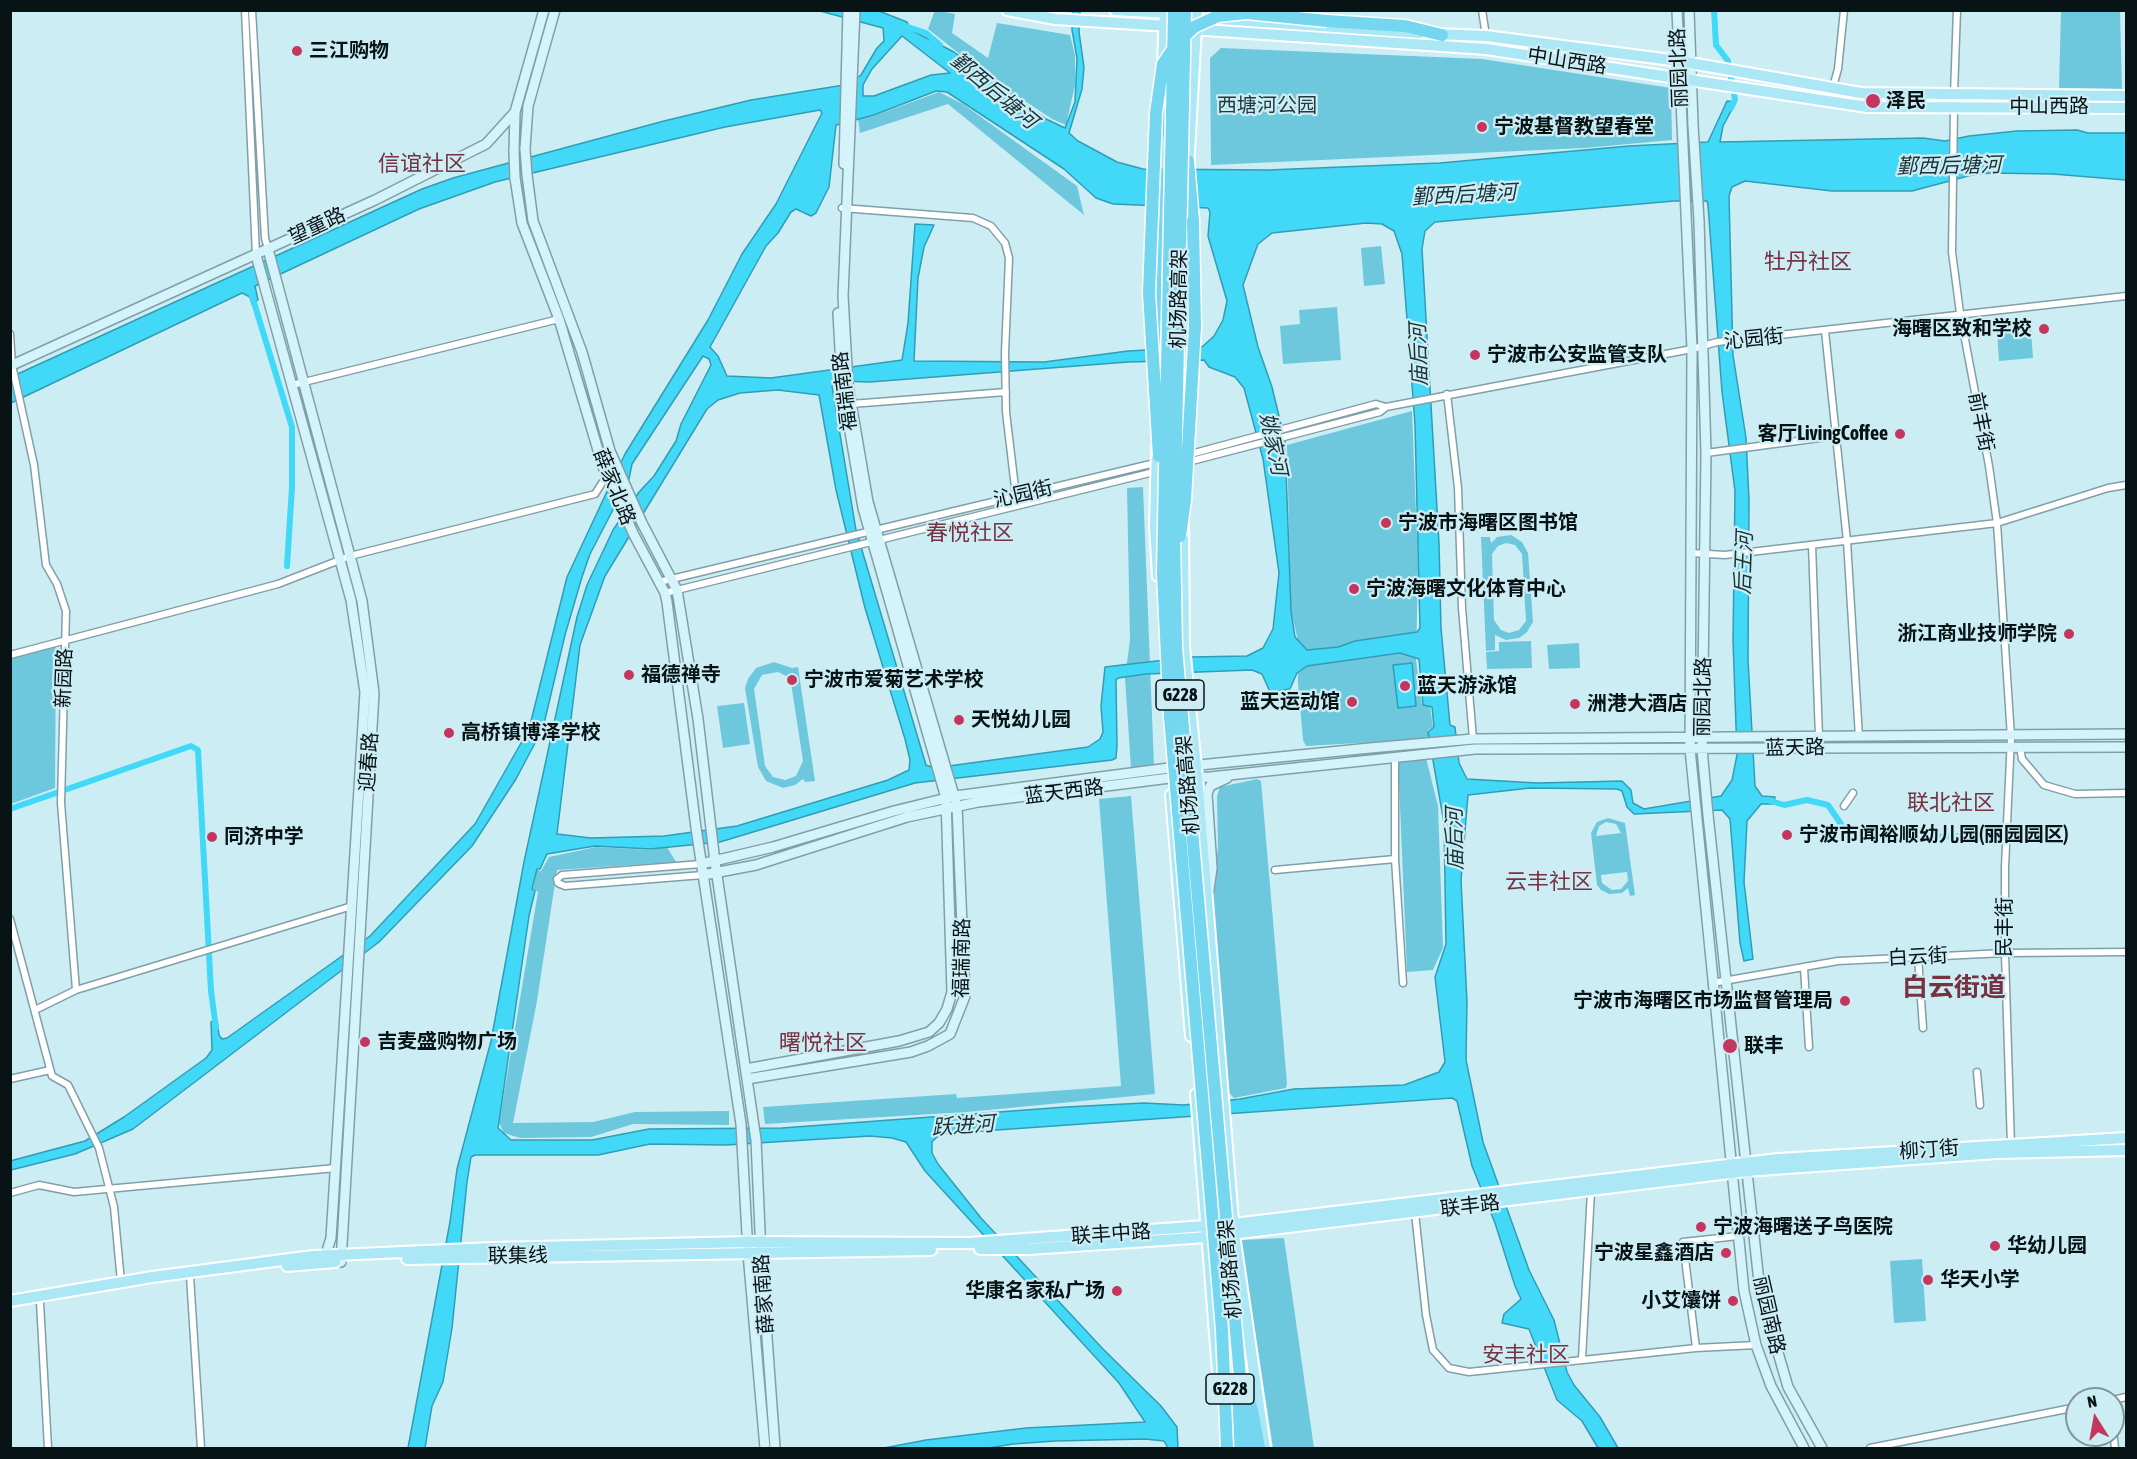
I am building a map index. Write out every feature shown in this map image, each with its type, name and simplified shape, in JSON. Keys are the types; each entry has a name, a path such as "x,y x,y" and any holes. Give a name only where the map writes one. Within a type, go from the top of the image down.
{"highway":[{"name":"机场路高架","path":"1168,11 1163,574 1170,717 1222,1330 1238,1449"},
{"name":"机场路高架","path":"1193,12 1174,576 1176,648 1240,1377 1250,1449"},
{"path":"1164,494 1157,441 1150,282 1156,113 1163,64 1178,42 1194,27 1218,16 1246,14 1405,26 1442,34"},
{"path":"1154,353 1158,323 1159,136 1163,109"},
{"path":"1174,576 1185,500 1195,327 1193,221 1188,160"},
{"path":"1222,1330 1229,1449"},
{"path":"1240,1377 1252,1410 1259,1449"}],"main road":[{"name":"中山西路","path":"1006,10 1055,19 1486,49 1867,107 2127,108"},
{"name":"中山西路","path":"1115,10 1193,12 1242,22 1486,36 1684,62 1861,93 2127,96"},
{"path":"1168,11 1164,25 1163,339 1155,526 1169,773 1220,1394 1229,1449"},
{"path":"1193,12 1196,30 1188,160 1183,460 1186,670 1196,765 1233,1229 1265,1449"},
{"name":"柳汀街","path":"1732,1169 2011,1149 2127,1138"},
{"name":"柳汀街","path":"2011,1149 2127,1150"},
{"name":"联丰路","path":"1233,1229 1415,1213 1532,1187 1732,1169"},
{"name":"联丰路","path":"1207,1232 1456,1203 1591,1191 1732,1169"},
{"name":"联丰中路","path":"1017,1240 1207,1232"},
{"name":"联丰中路","path":"1029,1249 1207,1232"},
{"name":"联集线","path":"748,1247 761,1254 980,1246 1017,1240"},
{"name":"联集线","path":"10,1301 121,1282 342,1258 748,1247 761,1242 1029,1249"},
{"name":"联集线","path":"10,1306 190,1276 325,1259"}],"street":[{"path":"245,10 256,255"},
{"path":"252,10 262,192 268,249"},
{"name":"望童路","path":"12,368 474,151 495,136 515,112 544,10"},
{"name":"薛家北路","path":"555,10 526,123 525,149 533,221 582,352 615,463 642,523 677,590 698,719 715,862"},
{"name":"福瑞南路","path":"747,1079 911,1052 950,1034 965,996 951,802 870,535 855,469 845,385 843,361 844,209 851,29 848,10"},
{"name":"福瑞南路","path":"851,29 855,10"},
{"path":"1482,10 1486,36"},
{"name":"丽园北路","path":"1677,10 1684,62 1690,81 1704,346 1706,555 1702,749 1746,1167"},
{"name":"丽园北路","path":"1689,10 1684,62 1678,79 1692,350 1689,736 1732,1169"},
{"path":"1833,87 1838,69 1844,10"},
{"path":"1954,94 1957,10"},
{"name":"前丰街","path":"1954,107 1952,252 1960,313 1989,466 1997,523 2014,743"},
{"name":"薛家北路","path":"515,112 516,194 530,247 559,319 605,480 665,592 701,864"},
{"path":"844,209 974,218 991,226 1005,243 1009,258 1005,375 1011,466 1016,495"},
{"name":"迎春路","path":"268,249 362,601 374,693 342,1258"},
{"name":"迎春路","path":"256,255 351,600 365,692 336,1168 331,1238 325,1259"},
{"name":"沁园街","path":"659,582 844,537 870,535 1258,444 1380,412 1386,407 1439,395 1692,350 1717,342 2127,296"},
{"path":"292,385 559,319"},
{"path":"1825,331 1847,541 1859,738"},
{"name":"新园路","path":"10,334 12,368 21,396 34,465 46,565 57,584 66,612 60,777 76,990"},
{"name":"福瑞南路","path":"845,385 851,405 868,502 870,535"},
{"path":"851,405 1006,392"},
{"path":"1447,394 1457,478 1462,608 1473,740"},
{"name":"沁园街","path":"1183,460 1256,436 1376,404 1386,407"},
{"path":"1706,453 1835,436"},
{"name":"沁园街","path":"665,592 846,546 870,535 1016,495 1156,467"},
{"path":"10,655 278,584 350,556 595,494 605,480"},
{"path":"1691,554 1725,555 1997,523 2108,488 2127,485"},
{"path":"1812,545 1819,737"},
{"name":"蓝天路","path":"1462,746 1738,749 2014,743 2127,734"},
{"name":"蓝天路","path":"1462,746 1473,740 1762,736 2127,747"},
{"path":"2014,743 2022,759 2044,785 2075,794 2127,793"},
{"name":"民丰街","path":"2011,1149 2005,953 2014,743"},
{"path":"1431,749 1462,746"},
{"name":"蓝天西路","path":"1169,773 1197,777 1395,757 1431,749"},
{"name":"蓝天西路","path":"701,864 951,802 1169,773 1196,765 1431,749"},
{"path":"1395,757 1395,860 1403,983"},
{"path":"1207,908 1212,868 1207,794 1210,786 1238,773"},
{"path":"1844,806 1853,793"},
{"name":"福瑞南路","path":"746,1069 899,1041 929,1032 939,1023 947,1009 952,992 951,802"},
{"name":"蓝天西路","path":"703,875 756,865 951,802"},
{"path":"1275,870 1395,860"},
{"path":"715,862 747,1079"},
{"path":"701,864 703,875 565,886 558,883 557,879 562,875 701,864"},
{"name":"薛家南路","path":"703,875 741,1124 748,1247 765,1449"},
{"path":"34,1010 76,990 352,906"},
{"path":"10,919 52,1076 68,1085 99,1148 114,1207 121,1282"},
{"path":"10,949 18,947"},
{"name":"白云街","path":"1712,983 1838,961 2005,953 2127,952"},
{"path":"1918,957 1923,1028"},
{"path":"1804,968 1809,1047"},
{"path":"10,1079 50,1070"},
{"path":"1977,1072 1980,1105"},
{"name":"薛家南路","path":"747,1079 756,1140 761,1254 775,1449"},
{"name":"丽园南路","path":"1746,1167 1760,1291 1772,1338 1788,1387 1822,1449"},
{"path":"10,1193 39,1185 74,1191 336,1168"},
{"name":"丽园南路","path":"1732,1169 1744,1291 1756,1345 1775,1397 1804,1449"},
{"path":"1583,1359 1591,1191"},
{"path":"1415,1213 1426,1315 1433,1350 1449,1368 1469,1372 1696,1348 1756,1345"},
{"path":"1696,1348 1683,1242 1738,1236"},
{"path":"190,1276 201,1449"},
{"path":"40,1302 48,1449"},
{"path":"1870,1449 2065,1409"}],"green space":[{"path":"935,10 955,14 952,33 988,58 997,23 1070,35 1075,55 1075,85 1066,125 1052,119 990,78 928,29"},
{"path":"2061,11 2120,11 2122,89 2059,88"},
{"name":"西塘河公园","path":"1221,48 1482,59 1671,88 1672,140 1585,148 1211,165 1210,58"},
{"path":"939,92 963,104 1077,186 1084,215 948,104 860,133 858,119 874,116"},
{"path":"1381,246 1385,284 1364,286 1361,248"},
{"path":"1337,307 1341,360 1283,364 1280,326 1300,324 1299,310"},
{"path":"2031,329 2033,358 1999,361 1997,331"},
{"path":"1552,347 1553,361 1526,362 1525,348"},
{"name":"宁波海曙文化体育中心","path":"1412,411 1418,566 1416,660 1422,705 1430,706 1433,727 1428,730 1428,739 1306,746 1303,740 1298,683 1297,636 1291,611 1287,445"},
{"path":"1143,487 1154,766 1131,768 1125,678 1130,640 1127,488"},
{"path":"1511,535 1522,542 1528,553 1533,622 1527,632 1519,638 1506,640 1495,635 1495,650 1486,651 1481,537 1490,537 1491,543 1497,537","holes":["1506,543 1515,545 1522,554 1526,621 1519,630 1509,633 1501,630 1494,620 1492,554 1498,546"]},
{"path":"1531,641 1532,668 1487,669 1486,652 1499,651 1499,642"},
{"path":"1579,643 1580,668 1549,669 1547,645"},
{"path":"56,647 55,788 11,804 11,657"},
{"path":"774,662 792,668 798,667 815,781 805,782 803,779 795,785 783,788 766,781 758,767 745,688 756,668","holes":["778,672 786,676 791,683 803,761 796,776 785,780 773,777 765,766 754,689 762,675"]},
{"path":"744,703 750,744 723,748 717,706"},
{"path":"1398,757 1426,758 1438,806 1443,948 1433,970 1407,972"},
{"path":"1257,779 1261,781 1287,1083 1286,1088 1234,1098 1226,1090 1211,912 1218,846 1217,796 1220,787"},
{"path":"1131,796 1155,1094 967,1112 765,1124 763,1107 956,1094 957,1098 1121,1086 1099,799"},
{"path":"1608,818 1625,823 1635,895 1630,896 1628,888 1622,893 1609,894 1597,885 1591,833 1597,822","holes":["1606,822 1616,824 1621,833 1596,836 1599,826","1627,872 1628,881 1621,889 1612,890 1602,883 1601,875"]},
{"path":"596,847 650,850 667,847 676,862 557,870 537,1001 513,1123 593,1122 635,1112 729,1111 729,1125 633,1124 591,1137 520,1138 504,1133 499,1123 538,892 533,889 537,870 541,871 549,857"},
{"path":"1284,1238 1314,1448 1273,1448 1241,1240"},
{"path":"1922,1259 1926,1321 1894,1323 1890,1261"}],"water":[{"path":"820,11 879,11 907,22 911,30 954,52 1046,119 1065,128 1075,102 1077,58 1072,30 1073,11 1080,11 1079,32 1084,67 1082,89 1069,133 1078,141 1117,162 1143,169 1268,170 1440,163 1629,146 1708,142 1727,101 1736,102 1723,126 1720,142 1923,138 1945,141 2017,131 2077,130 2088,133 2126,133 2126,180 2053,174 1991,173 1972,175 1912,191 1832,191 1745,181 1732,187 1729,196 1733,355 1746,438 1749,500 1748,660 1755,786 1762,796 1775,797 1774,804 1761,804 1747,821 1744,882 1753,959 1744,961 1740,943 1730,819 1722,810 1634,814 1627,807 1622,791 1617,789 1530,788 1468,795 1461,880 1467,1002 1466,1060 1483,1142 1529,1270 1554,1320 1567,1372 1574,1385 1600,1417 1618,1448 1598,1448 1582,1421 1557,1400 1529,1329 1502,1323 1504,1314 1521,1299 1495,1223 1472,1166 1457,1101 1452,1098 940,1134 932,1142 932,1153 938,1164 981,1218 1103,1349 1161,1406 1177,1427 1178,1448 1168,1448 1164,1441 1145,1439 1055,1441 989,1448 884,1448 926,1440 1026,1428 1145,1422 1119,1383 925,1171 906,1142 870,1136 726,1145 650,1144 598,1155 475,1155 471,1157 467,1182 452,1328 443,1382 432,1406 425,1448 408,1448 450,1222 457,1169 491,1041 524,862 577,617 587,585 613,530 639,492 654,476 676,441 681,424 711,365 709,359 703,356 632,464 629,479 590,554 582,577 565,635 543,728 516,779 472,846 379,942 133,1129 75,1154 11,1170 10,1161 85,1141 124,1117 206,1058 212,1050 211,1022 217,1020 219,1035 222,1039 227,1038 370,936 475,824 529,729 567,577 625,454 708,320 742,254 776,204 822,113 820,110 725,127 495,182 419,209 255,286 258,300 252,304 250,297 242,293 11,403 11,377 422,189 453,178 751,100 844,85 861,75 877,48 884,41 883,28","holes":["902,36 950,73 931,75 874,96 863,96 863,85 872,69","936,91 947,92 1064,169 1096,198 1113,204 1208,208 1210,212 1208,236 1227,301 1223,320 1214,336 1202,347 1128,351 1044,362 914,361 918,278 924,247 934,225 915,224 908,323 902,360 771,378 727,376 718,356 710,347 766,246 778,233 791,212 796,209 811,216 816,213 829,187 836,125 874,115","1674,201 1707,201 1722,392 1735,491 1733,640 1737,755 1732,780 1721,796 1644,809 1633,803 1631,790 1622,781 1537,783 1467,779 1459,763 1455,727 1450,725 1441,628 1439,543 1422,249 1425,231 1435,222","1366,223 1382,224 1394,231 1402,254 1415,424 1420,628 1417,632 1355,641 1338,647 1307,650 1295,637 1291,611 1285,441 1243,285 1258,244 1272,233","1204,360 1209,367 1235,377 1244,388 1263,459 1279,573 1273,629 1263,648 1247,656 1190,657 1105,667 1101,706 1103,732 1100,739 1088,747 934,768 926,765 856,530 832,386 836,381 870,382 1128,362","778,390 819,395 836,490 865,608 905,739 910,760 909,770 888,780 737,826 664,836 591,838 557,834 580,645 605,576 707,409 718,400 740,393","1400,653 1419,659 1423,705 1432,707 1434,727 1428,732 1444,823 1446,944 1435,977 1445,1062 1439,1072 1404,1085 1294,1089 1240,1099 1184,1105 1144,1103 1066,1107 782,1128 649,1129 592,1140 511,1140 498,1128 529,916 535,891 532,889 537,869 540,869 547,854 595,846 650,849 720,842 915,783 1112,760 1116,758 1117,746 1116,680 1118,678 1146,674 1252,670 1262,674 1270,692 1290,689 1297,673 1307,666"]},
{"name":"蓝天游泳馆","path":"1412,663 1416,706 1398,708 1393,665"}],"waterway":[{"path":"1714,10 1716,45 1728,61 1735,99 1731,108"},
{"name":"鄞西后塘河","path":"902,25 926,33 940,45"},
{"path":"252,296 292,427 292,487 287,566"},
{"path":"10,809 191,746 198,750 211,991 216,1028"},
{"path":"1768,800 1784,805 1807,800 1828,805 1845,830 1877,837 1987,836"}],"place":[{"name":"三江购物","path":"297,51"},
{"name":"泽民","path":"1873,101"},
{"name":"宁波基督教望春堂","path":"1482,127"},
{"name":"海曙区致和学校","path":"2044,329"},
{"name":"宁波市公安监管支队","path":"1475,355"},
{"name":"客厅LivingCoffee","path":"1900,434"},
{"name":"宁波市海曙区图书馆","path":"1386,523"},
{"name":"宁波海曙文化体育中心","path":"1354,589"},
{"name":"浙江商业技师学院","path":"2069,634"},
{"name":"福德禅寺","path":"629,675"},
{"name":"宁波市爱菊艺术学校","path":"792,680"},
{"name":"蓝天游泳馆","path":"1405,686"},
{"name":"蓝天运动馆","path":"1352,702"},
{"name":"洲港大酒店","path":"1575,704"},
{"name":"天悦幼儿园","path":"959,720"},
{"name":"高桥镇博泽学校","path":"449,733"},
{"name":"宁波市闻裕顺幼儿园(丽园园区)","path":"1787,835"},
{"name":"同济中学","path":"212,837"},
{"name":"宁波市海曙区市场监督管理局","path":"1845,1001"},
{"name":"吉麦盛购物广场","path":"365,1042"},
{"name":"联丰","path":"1730,1046"},
{"name":"宁波海曙送子鸟医院","path":"1701,1227"},
{"name":"华幼儿园","path":"1995,1246"},
{"name":"宁波星鑫酒店","path":"1726,1253"},
{"name":"华天小学","path":"1928,1280"},
{"name":"华康名家私广场","path":"1117,1291"},
{"name":"小艾馕饼","path":"1733,1301"}],"district":[{"name":"信谊社区","path":"422,164"},
{"name":"牡丹社区","path":"1808,262"},
{"name":"春悦社区","path":"970,533"},
{"name":"联北社区","path":"1951,803"},
{"name":"云丰社区","path":"1549,882"},
{"name":"白云街道","path":"1954,988"},
{"name":"曙悦社区","path":"823,1043"},
{"name":"安丰社区","path":"1526,1355"}],"water label":[{"name":"庙后河","path":"1419,355"},
{"name":"姚家河","path":"1273,444"},
{"name":"后王河","path":"1744,563"},
{"name":"庙后河","path":"1455,839"},
{"name":"跃进河","path":"963,1126"}]}
